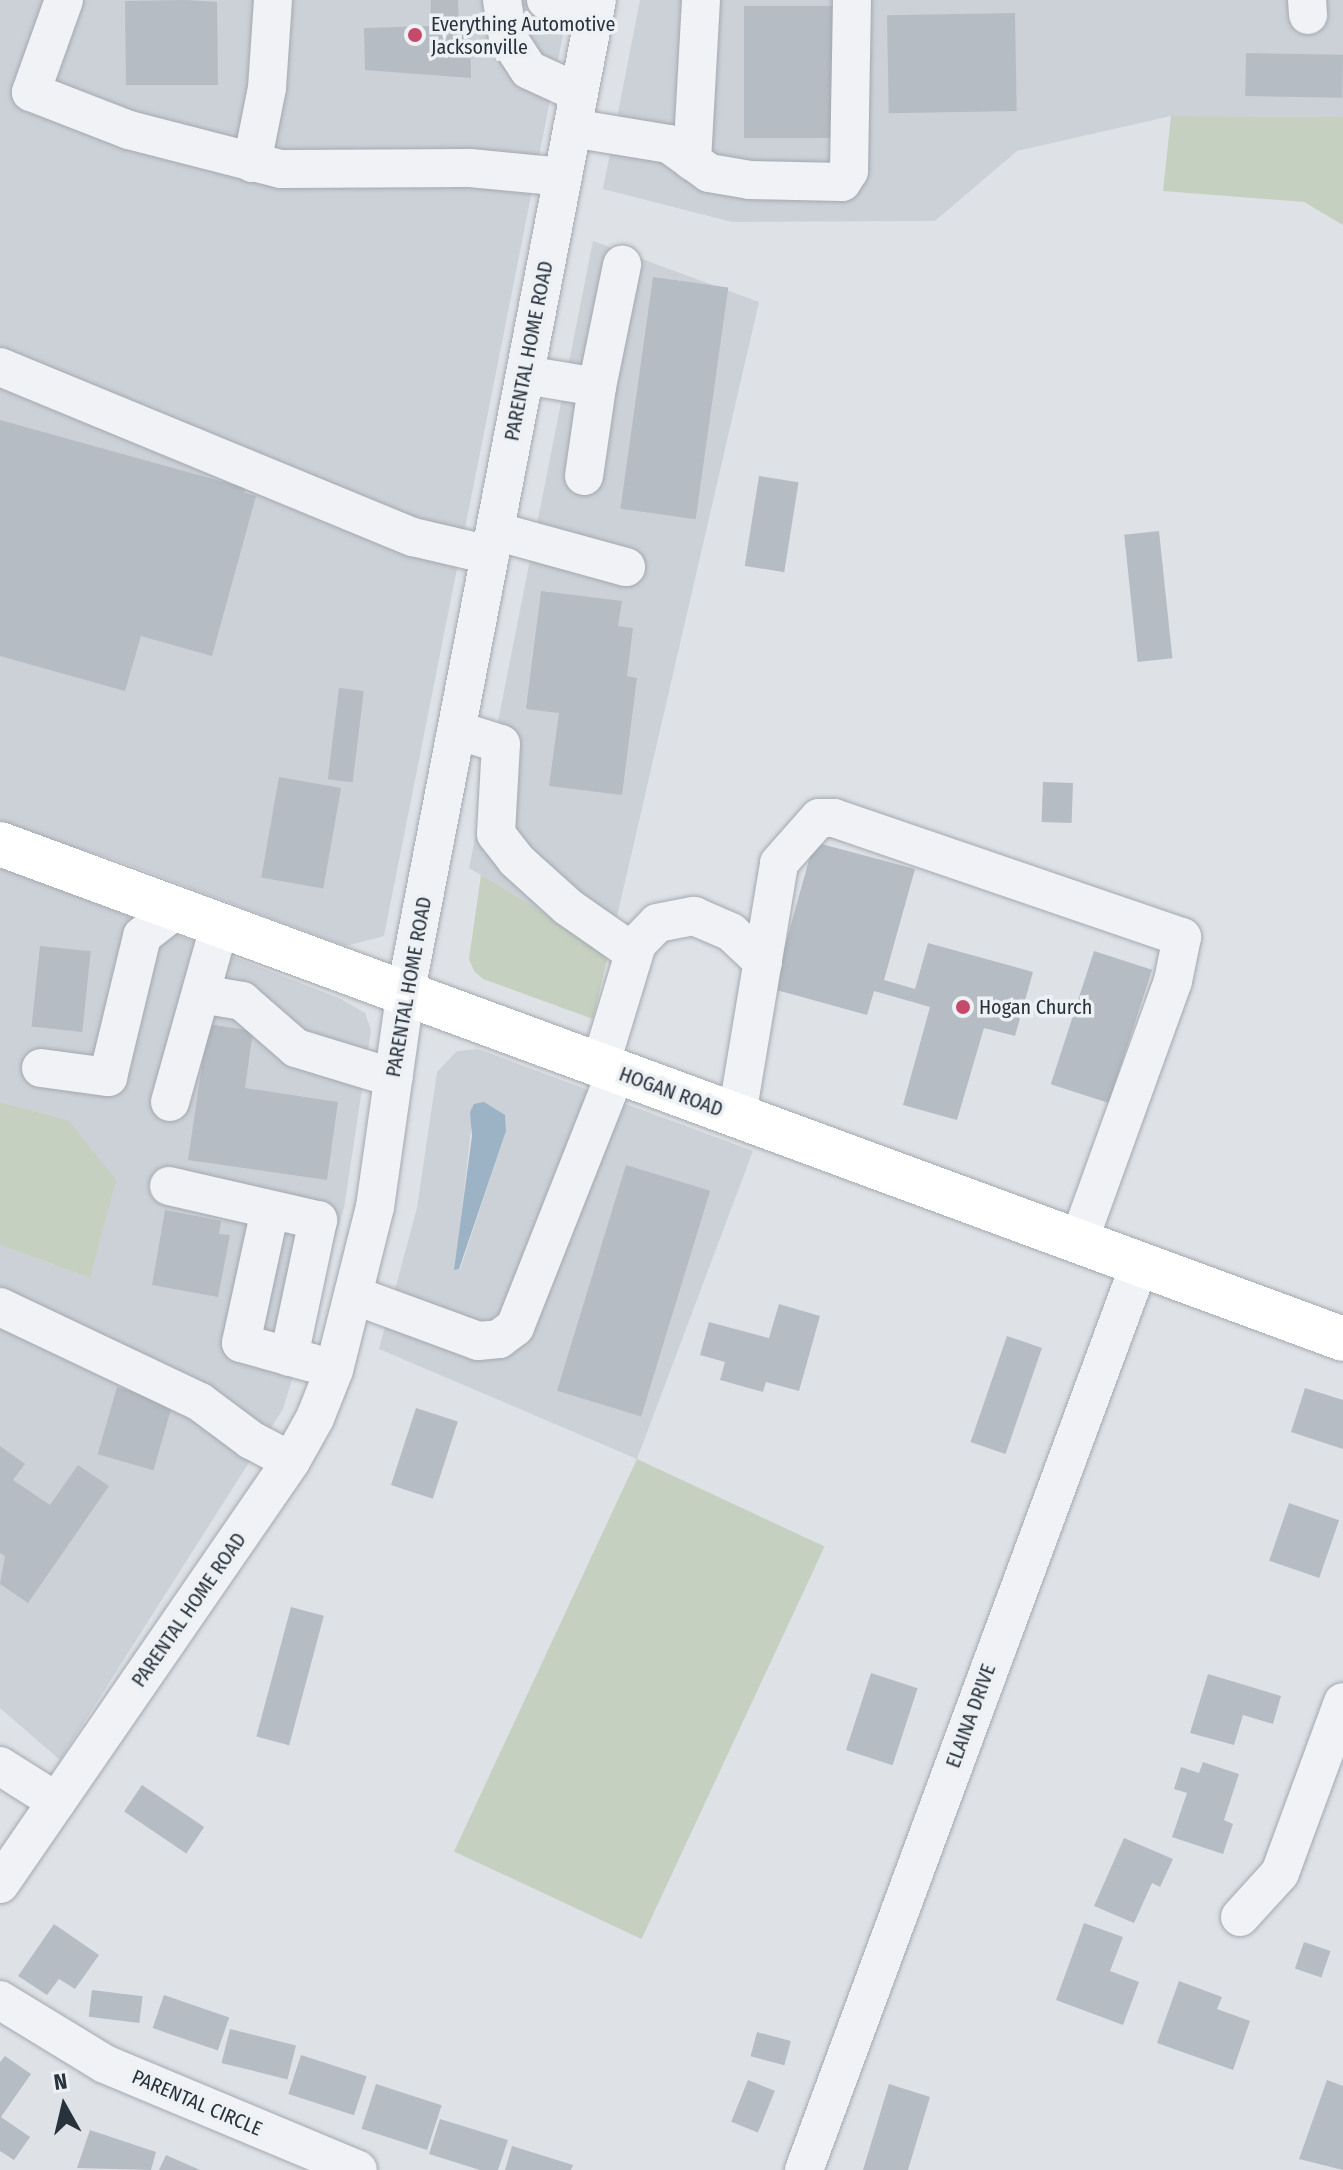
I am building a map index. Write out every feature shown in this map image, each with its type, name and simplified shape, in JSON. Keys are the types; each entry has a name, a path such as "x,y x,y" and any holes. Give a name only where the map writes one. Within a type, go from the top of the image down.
{"main road":[{"name":"HOGAN ROAD","path":"0,844 219,928 1343,1339"}],"street":[{"path":"64,0 31,92 158,139 252,163 315,171 486,169 563,177"},
{"path":"252,163 267,88 273,0"},
{"path":"502,0 508,38 529,70 576,111 669,144 709,173 750,180 842,182 849,171 852,0"},
{"path":"546,0 596,5"},
{"path":"692,161 701,0"},
{"name":"PARENTAL HOME ROAD","path":"7,1861 57,1802 291,1461 315,1418 334,1370 356,1296 405,996 596,5"},
{"path":"584,476 597,387 622,265"},
{"path":"0,367 413,537 492,543 626,567"},
{"path":"525,375 597,387"},
{"path":"457,730 501,744 496,834 516,860 568,907 634,953"},
{"path":"737,1115 779,863 819,818 834,818 1182,937 1173,981 1079,1240"},
{"path":"41,1068 108,1077 142,936 174,911"},
{"path":"356,1296 478,1341 499,1339 515,1327 608,1069 634,953 657,923 694,916 731,932 763,962"},
{"path":"170,1102 219,928"},
{"path":"201,994 242,1001 296,1048 394,1078"},
{"path":"169,1186 318,1220 289,1357"},
{"path":"270,1210 241,1343 334,1370"},
{"path":"261,1253 365,1248"},
{"name":"ELAINA DRIVE","path":"804,2170 1140,1263"},
{"path":"0,1307 200,1402 251,1440 291,1461"},
{"path":"1240,1917 1280,1873 1343,1702"},
{"path":"0,1766 57,1802"},
{"name":"PARENTAL CIRCLE","path":"0,2000 105,2064 358,2170"}],"shaded area":[{"path":"0,0 570,0 384,936 346,946 110,858 0,825"},
{"path":"640,0 1343,0 1343,117 1171,116 1017,151 935,221 732,222 603,189"},
{"path":"593,241 759,302 609,951 469,868"},
{"path":"0,866 339,998 365,1013 371,1030 344,1208 283,1409 60,1760 0,1708 0,1245 90,1278 68,1120 0,1102"},
{"path":"478,1049 753,1151 637,1459 379,1349 417,1208 437,1072 457,1051","holes":["474,1104 506,1131 460,1269 455,1270"]}],"green space":[{"path":"1171,116 1343,117 1343,225 1304,202 1163,191"},
{"path":"481,875 609,951 593,1019 483,979 474,971 469,959"},
{"path":"0,1102 68,1120 116,1180 90,1278 0,1245"},
{"path":"637,1459 825,1546 642,1939 454,1851"}],"water":[{"path":"484,1102 505,1115 506,1131 459,1269 454,1270 472,1136 470,1112 474,1104"}],"building":[{"path":"431,0 458,0 459,27 470,27 471,78 365,70 364,28 430,26"},
{"path":"125,1 217,2 218,85 126,85"},
{"path":"744,6 836,6 836,138 744,138"},
{"path":"1015,13 1017,111 889,113 887,15"},
{"path":"1246,53 1343,55 1342,98 1245,96"},
{"path":"653,277 728,288 696,519 620,509"},
{"path":"0,420 245,488 244,493 256,496 212,656 141,636 125,691 0,656"},
{"path":"759,476 799,482 784,572 745,566"},
{"path":"1159,531 1172,658 1138,662 1124,535"},
{"path":"541,591 622,601 618,626 633,628 627,676 637,678 622,795 549,786 559,713 526,709"},
{"path":"339,688 364,691 353,782 328,779"},
{"path":"279,777 341,788 323,888 261,877"},
{"path":"1043,782 1073,783 1072,823 1042,822"},
{"path":"814,842 915,869 884,980 915,989 928,943 1033,972 1015,1036 984,1028 957,1120 903,1105 930,1007 874,991 867,1015 773,989"},
{"path":"40,946 91,951 82,1032 32,1027"},
{"path":"1094,951 1152,970 1109,1103 1051,1084"},
{"path":"208,1024 253,1031 245,1088 338,1102 327,1180 188,1160"},
{"path":"626,1165 710,1191 641,1416 557,1391"},
{"path":"165,1210 221,1221 219,1234 230,1235 218,1297 152,1285"},
{"path":"779,1304 820,1316 799,1391 766,1382 763,1392 720,1380 725,1362 700,1355 709,1322 769,1338"},
{"path":"1007,1336 1042,1348 1006,1454 971,1442"},
{"path":"117,1387 173,1403 153,1470 98,1454"},
{"path":"1305,1388 1343,1400 1343,1449 1291,1432"},
{"path":"416,1408 458,1422 433,1499 391,1485"},
{"path":"0,1446 25,1464 13,1480 50,1505 78,1465 109,1486 28,1603 0,1584 5,1556 0,1553"},
{"path":"1289,1503 1339,1520 1319,1578 1269,1561"},
{"path":"291,1607 324,1616 289,1745 256,1736"},
{"path":"871,1673 918,1688 893,1765 846,1750"},
{"path":"1208,1674 1281,1696 1273,1724 1243,1715 1234,1745 1190,1733"},
{"path":"1203,1762 1239,1774 1224,1820 1233,1824 1223,1854 1172,1837 1187,1793 1174,1789 1181,1767 1199,1773"},
{"path":"142,1785 204,1827 186,1853 124,1812"},
{"path":"1124,1838 1173,1859 1160,1887 1152,1883 1134,1923 1094,1906"},
{"path":"1084,1923 1123,1937 1110,1971 1139,1982 1123,2025 1056,2000"},
{"path":"54,1924 99,1955 75,1989 59,1979 47,1995 18,1976"},
{"path":"1304,1942 1330,1951 1321,1978 1295,1968"},
{"path":"1179,1981 1222,1997 1217,2009 1250,2021 1233,2070 1157,2043"},
{"path":"92,1990 143,1996 139,2023 89,2017"},
{"path":"164,1995 229,2017 218,2051 153,2028"},
{"path":"230,2029 296,2045 288,2079 222,2063"},
{"path":"757,2032 791,2041 784,2065 751,2056"},
{"path":"301,2055 367,2076 354,2115 288,2094"},
{"path":"5,2056 31,2074 1,2117 30,2137 14,2160 0,2151 0,2062"},
{"path":"748,2080 775,2091 758,2133 731,2122"},
{"path":"1327,2080 1343,2086 1343,2170 1299,2159"},
{"path":"376,2084 442,2105 427,2150 361,2129"},
{"path":"889,2084 930,2097 908,2170 863,2170"},
{"path":"440,2119 508,2140 498,2170 480,2170 429,2154"},
{"path":"90,2130 156,2152 151,2170 77,2168"},
{"path":"512,2146 573,2165 571,2170 505,2170"},
{"path":"166,2155 200,2170 159,2170"}],"place":[{"name":"Everything Automotive Jacksonville","path":"415,35"},
{"name":"Hogan Church","path":"963,1007"}]}
